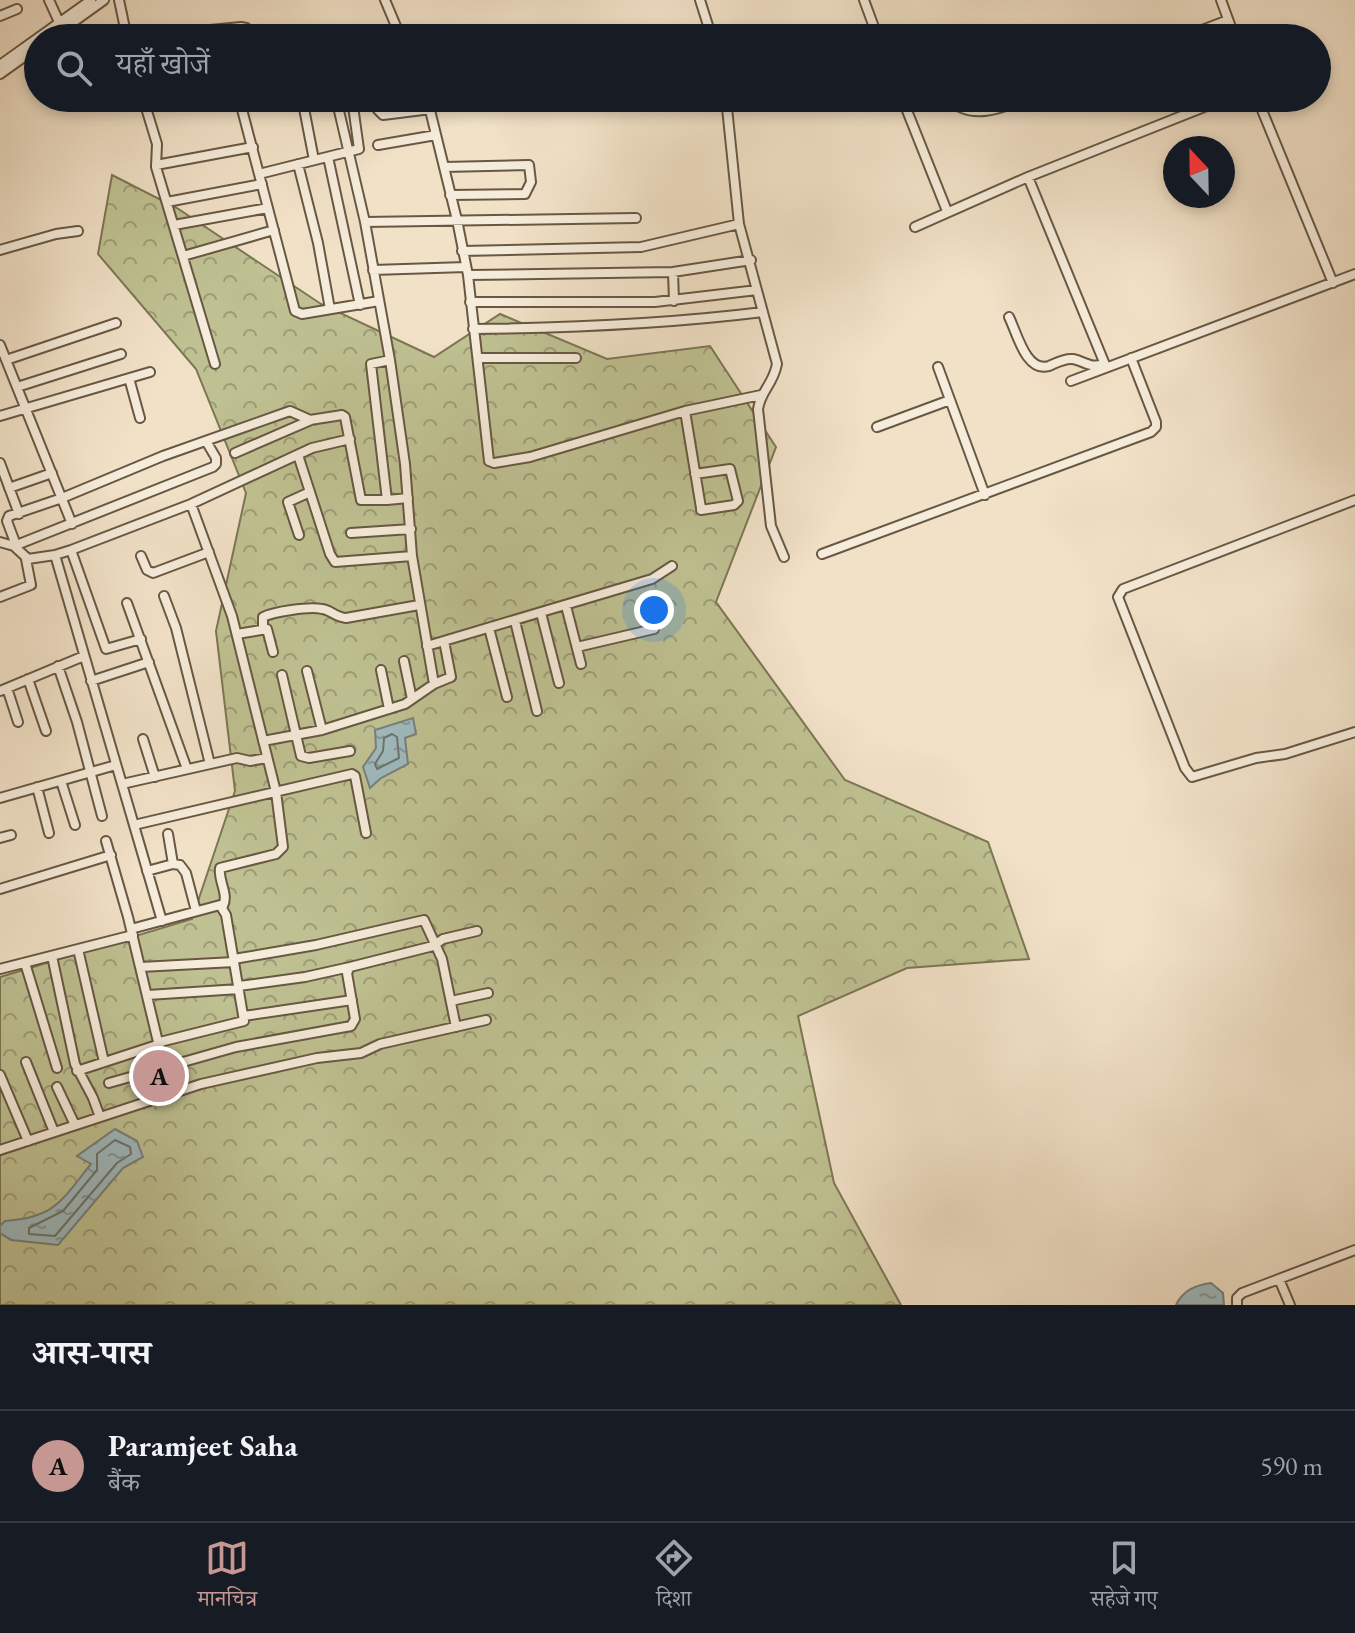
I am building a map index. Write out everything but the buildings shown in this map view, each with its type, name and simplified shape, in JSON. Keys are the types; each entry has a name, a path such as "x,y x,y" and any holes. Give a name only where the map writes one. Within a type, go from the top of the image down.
{"street":[{"path":"49,0 59,22"},
{"path":"57,24 91,0"},
{"path":"71,24 104,0"},
{"path":"119,0 124,24"},
{"path":"385,0 395,24"},
{"path":"700,0 708,24"},
{"path":"864,0 873,24"},
{"path":"1221,0 1230,24"},
{"path":"0,16 17,9"},
{"path":"1218,24 1228,20"},
{"path":"1,69 24,50"},
{"path":"1,69 24,55"},
{"path":"147,112 157,144 156,165 215,364"},
{"path":"243,112 295,311 299,314 379,301"},
{"path":"305,112 314,160"},
{"path":"339,112 365,222 390,360 408,498 412,556 434,684"},
{"path":"259,174 361,147 354,112"},
{"path":"380,112 383,115 407,112"},
{"path":"432,112 467,271 487,458 494,463 530,457 685,411 761,395"},
{"path":"727,112 739,224 777,364 774,378 761,395 758,409 771,526 784,557"},
{"path":"908,112 947,211"},
{"path":"915,227 1028,177 1192,112"},
{"path":"1263,112 1333,283"},
{"path":"378,145 436,135"},
{"path":"156,165 253,147"},
{"path":"328,157 360,305"},
{"path":"298,164 318,243 330,309"},
{"path":"444,167 529,165 531,182 525,194 450,195"},
{"path":"1028,177 1105,365"},
{"path":"167,202 262,184"},
{"path":"174,225 268,208"},
{"path":"365,222 636,218"},
{"path":"462,251 641,247 739,224"},
{"path":"183,256 274,230"},
{"path":"0,250 78,231"},
{"path":"373,270 673,272 751,260"},
{"path":"673,272 674,301"},
{"path":"1009,317 1029,360 1037,367 1069,359 1095,366 1105,365 1355,274"},
{"path":"470,302 674,301 757,290"},
{"path":"473,329 597,327 763,312"},
{"path":"6,360 116,323"},
{"path":"0,345 72,524"},
{"path":"17,387 121,354"},
{"path":"478,358 576,358"},
{"path":"822,554 1155,429 1156,422 1131,358"},
{"path":"387,500 371,367 374,362 390,360"},
{"path":"1071,381 1105,365"},
{"path":"938,367 985,495"},
{"path":"0,416 150,372"},
{"path":"129,378 140,418"},
{"path":"877,427 950,400"},
{"path":"685,411 695,474 701,510 734,505 738,501 730,469 695,474"},
{"path":"0,597 31,585 26,559 15,545 7,518 287,412 311,420"},
{"path":"235,453 311,420 344,416 361,500 408,498"},
{"path":"26,559 71,550 191,504 317,446 350,439"},
{"path":"0,542 15,545 213,467 216,458 206,441"},
{"path":"298,455 335,562 412,556"},
{"path":"0,463 19,514"},
{"path":"9,488 52,473"},
{"path":"299,535 288,502 310,492"},
{"path":"1355,500 1123,589 1118,597 1185,768 1192,777 1256,758 1285,754 1355,732"},
{"path":"77,1071 160,1043 242,1022 244,1016 223,906 226,899 220,868 283,850 276,792 237,634 191,504"},
{"path":"351,533 411,529"},
{"path":"71,550 106,649 141,639"},
{"path":"141,556 147,570 153,573 209,552"},
{"path":"55,555 162,921"},
{"path":"427,646 652,579 672,566"},
{"path":"164,596 176,628 210,764"},
{"path":"127,603 187,769"},
{"path":"263,629 263,617 273,613 323,609 346,618 419,605"},
{"path":"566,606 581,664"},
{"path":"541,613 559,683"},
{"path":"515,621 537,711"},
{"path":"489,628 507,697"},
{"path":"237,634 263,629 268,631 273,652"},
{"path":"577,647 654,629"},
{"path":"263,741 322,730 412,699 451,677 444,641"},
{"path":"18,722 3,689 84,656"},
{"path":"404,661 412,699"},
{"path":"91,681 149,662"},
{"path":"58,666 77,722 102,816"},
{"path":"381,670 389,709"},
{"path":"307,671 322,730"},
{"path":"282,675 295,736 304,758 350,751"},
{"path":"28,679 46,731"},
{"path":"143,739 155,777"},
{"path":"122,784 237,758 250,761 267,758"},
{"path":"0,798 116,765"},
{"path":"134,825 354,774 366,833"},
{"path":"61,781 75,825"},
{"path":"37,787 49,833"},
{"path":"168,834 173,864"},
{"path":"0,838 11,835"},
{"path":"106,841 141,967 164,1067 175,1093"},
{"path":"0,889 111,855"},
{"path":"147,871 180,865 186,873 196,911"},
{"path":"0,969 78,949 196,911 223,906"},
{"path":"141,967 234,960 424,920 437,945 456,1027"},
{"path":"148,995 239,987 305,977 437,945 443,939 477,931"},
{"path":"78,949 104,1062"},
{"path":"52,956 77,1071 89,1089 100,1117"},
{"path":"25,963 57,1068"},
{"path":"109,1083 236,1047 351,1026 355,1022 347,973 350,967"},
{"path":"451,1001 488,993"},
{"path":"244,1016 352,1000"},
{"path":"0,1150 201,1084 317,1058 361,1053 380,1044 486,1020"},
{"path":"26,1062 54,1132"},
{"path":"0,1075 28,1141"},
{"path":"57,1087 75,1125"},
{"path":"1237,1305 1240,1294 1355,1250"},
{"path":"1279,1279 1290,1305"}],"green space":[{"path":"112,175 177,208 321,304 434,357 500,314 607,359 710,346 776,447 716,602 845,780 988,842 1029,959 907,968 798,1016 834,1183 901,1305 0,1305 0,977 192,919 235,791 216,631 246,493 196,369 98,254"}],"water":[{"path":"413,718 416,734 405,738 408,764 381,778 370,788 363,767 376,748 375,730"},
{"path":"115,1129 137,1141 143,1157 123,1168 58,1245 11,1240 0,1233 0,1226 5,1221 36,1216 56,1205 91,1164 77,1156"},
{"path":"1211,1283 1223,1293 1224,1305 1176,1305 1190,1289"}],"place":[{"name":"Paramjeet Saha","path":"159,1076"}]}
